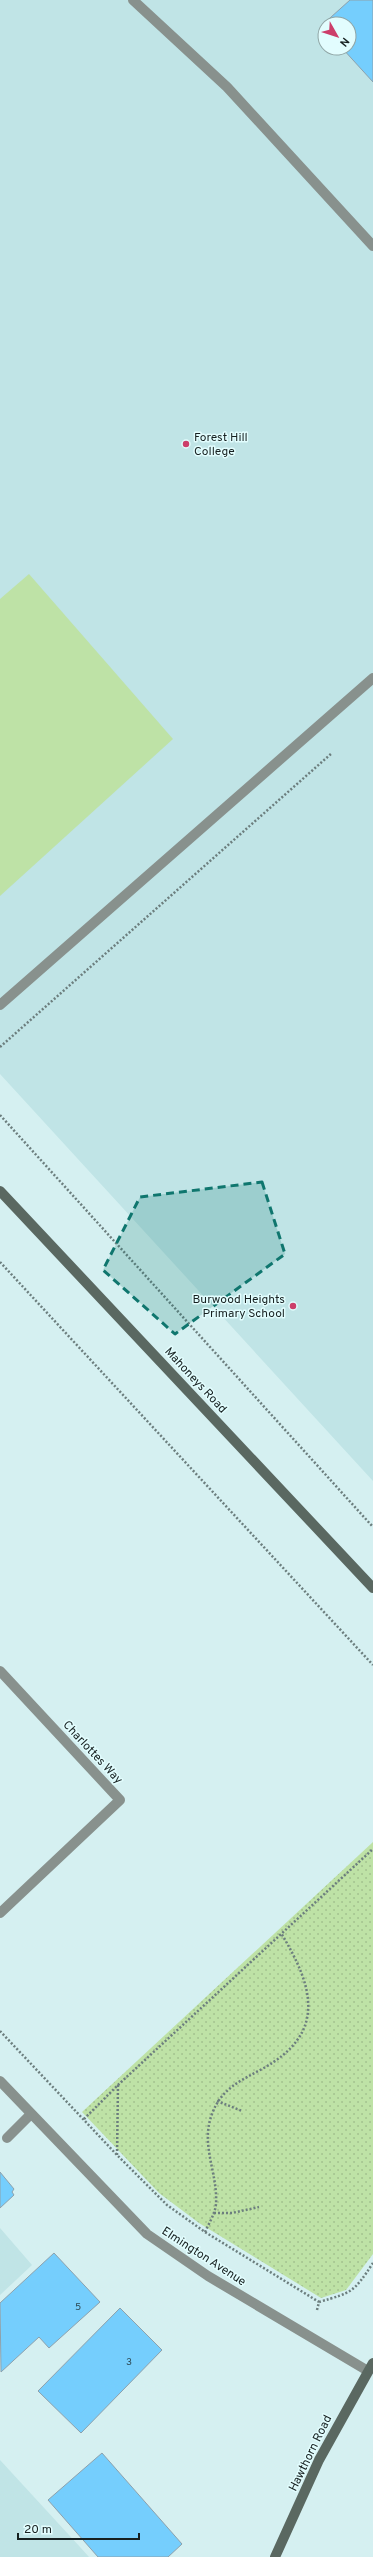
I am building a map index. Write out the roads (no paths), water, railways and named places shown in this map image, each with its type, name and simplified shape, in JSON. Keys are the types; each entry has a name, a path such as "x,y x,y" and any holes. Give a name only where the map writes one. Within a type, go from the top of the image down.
{"main road":[{"name":"Mahoneys Road","path":"0,1191 373,1588"},
{"name":"Hawthorn Road","path":"275,2557 319,2460 371,2367"}],"street":[{"path":"133,0 227,88 373,246"},
{"path":"0,1005 373,678"},
{"name":"Charlottes Way","path":"0,1671 120,1800 0,1913"},
{"name":"Elmington Avenue","path":"0,2081 147,2234 208,2276 305,2334 371,2367"},
{"path":"7,2138 31,2114"}],"place":[{"name":"Forest Hill College","path":"186,444"},
{"name":"Burwood Heights Primary School","path":"293,1306"}]}
